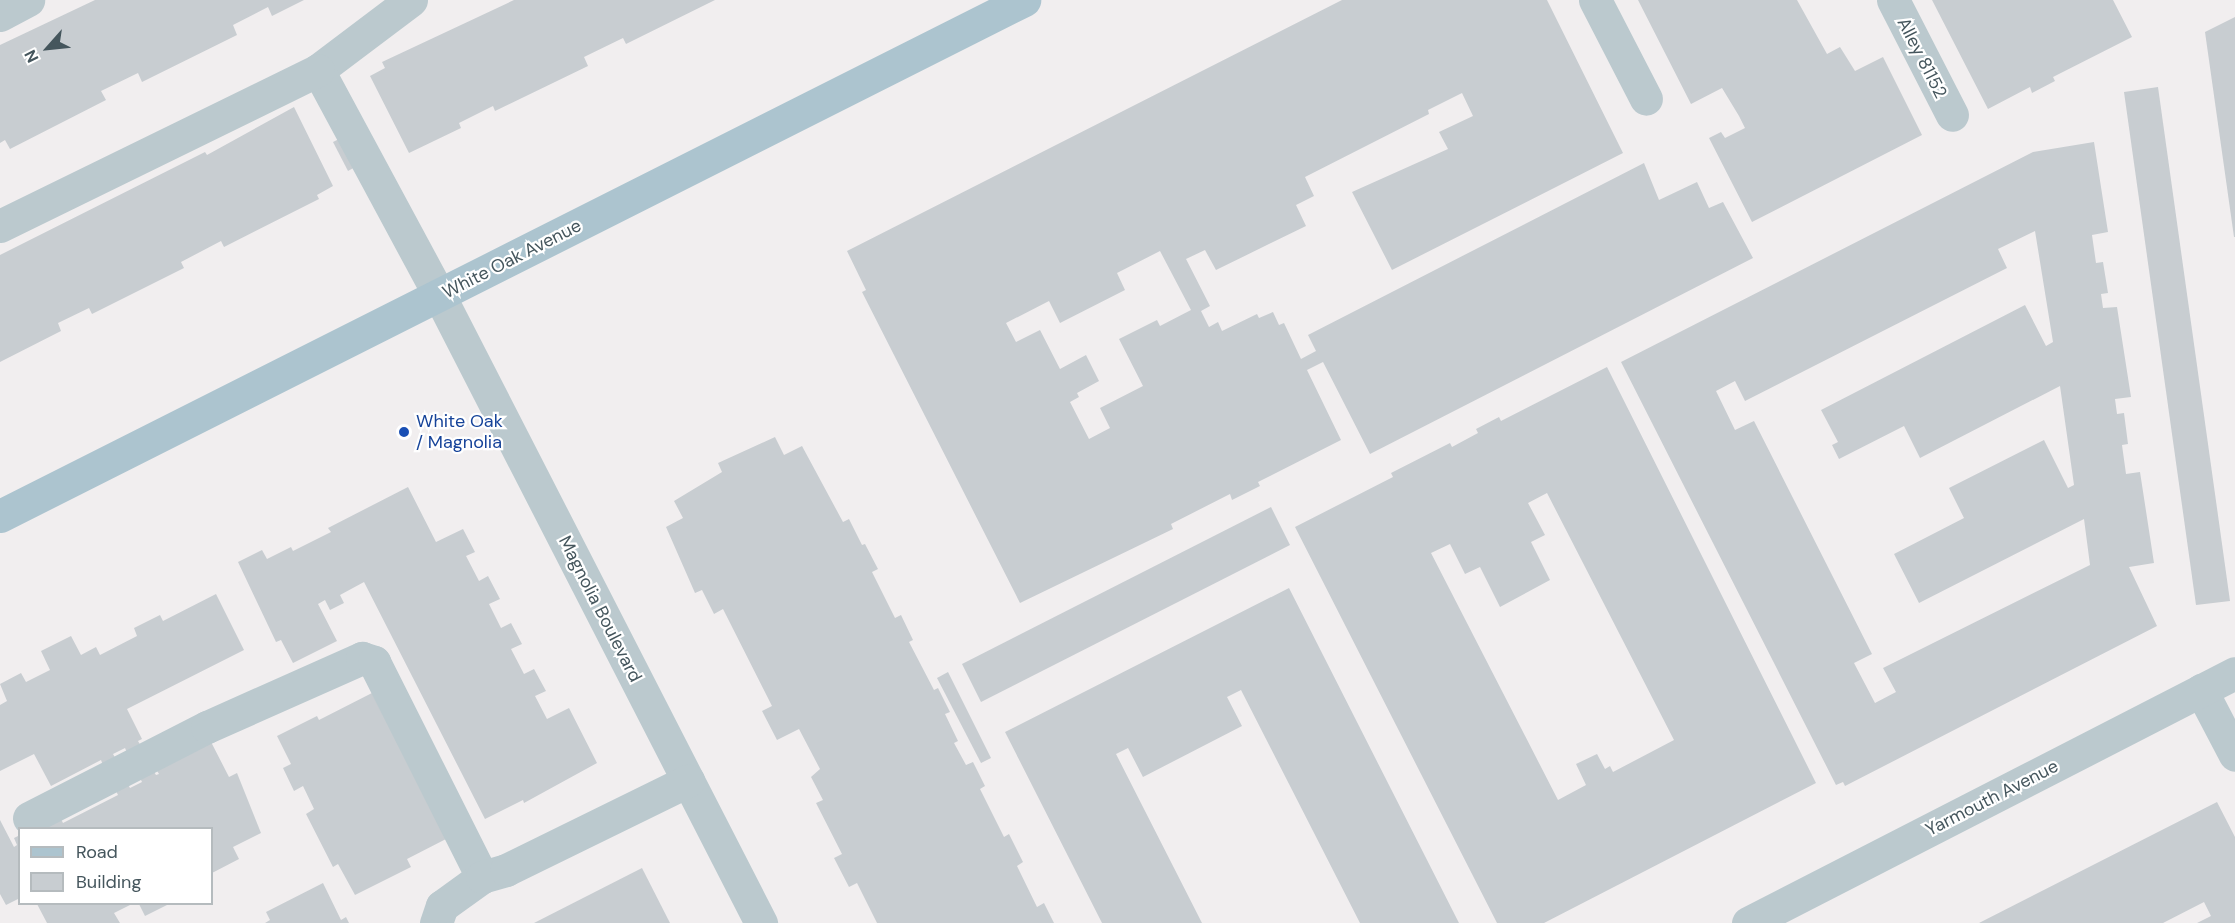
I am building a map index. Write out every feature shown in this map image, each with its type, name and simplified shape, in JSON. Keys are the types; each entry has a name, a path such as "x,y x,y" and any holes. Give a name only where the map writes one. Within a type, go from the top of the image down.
{"main road":[{"name":"White Oak Avenue","path":"0,516 1024,0"}],"street":[{"path":"0,15 28,0"},
{"path":"0,226 318,70 411,0"},
{"path":"1595,0 1646,99"},
{"name":"Alley 81152","path":"1893,0 1952,115"},
{"name":"Magnolia Boulevard","path":"318,70 389,208 439,296 761,923"},
{"path":"29,818 207,727 362,658 374,662 482,877"},
{"name":"Yarmouth Avenue","path":"1748,923 2235,673"},
{"path":"2201,690 2235,755"},
{"path":"436,923 442,906 482,877 516,865 688,781"}],"building":[{"path":"95,0 304,0 272,16 268,7 233,25 237,35 142,82 138,73 101,91 106,100 10,149 5,140 0,143 0,45"},
{"path":"514,0 715,0 626,44 623,38 584,57 588,66 495,111 493,106 459,123 461,128 409,153 370,76 385,68 382,62"},
{"path":"1342,0 1547,0 1623,153 1392,270 1352,192 1448,149 1439,132 1473,116 1462,93 1428,110 1429,114 1305,177 1314,196 1296,205 1306,226 1216,270 1205,250 1186,259 1210,306 1201,311 1209,327 1218,322 1222,331 1257,314 1259,318 1273,312 1279,325 1284,323 1301,359 1316,351 1308,335 1644,163 1659,200 1697,182 1709,208 1723,202 1753,258 1370,454 1323,362 1307,370 1341,440 1258,482 1260,486 1232,500 1230,494 1171,524 1173,529 1020,603 862,292 866,290 847,251","holes":["1160,251 1191,310 1160,326 1157,320 1119,339 1143,386 1100,408 1110,428 1089,439 1070,402 1079,397 1077,393 1099,381 1086,355 1060,369 1040,330 1016,342 1006,323 1049,301 1060,323 1125,290 1117,273"]},
{"path":"1638,0 1797,0 1827,54 1840,47 1855,71 1883,57 1922,135 1752,222 1709,138 1721,132 1725,138 1745,128 1739,116 1722,88 1691,104"},
{"path":"1932,0 2113,0 2132,37 2053,77 2055,81 2032,93 2030,87 1988,109"},
{"path":"2235,17 2235,237 2234,237 2205,32"},
{"path":"2158,87 2230,601 2196,605 2124,92"},
{"path":"294,107 333,186 317,195 319,199 224,247 221,241 181,262 184,268 92,314 89,308 58,323 61,331 0,362 0,255 205,152 207,155"},
{"path":"349,134 364,162 348,171 333,142"},
{"path":"2094,142 2108,232 2092,235 2096,263 2103,262 2108,293 2101,294 2103,308 2117,307 2131,397 2115,399 2117,414 2124,413 2128,444 2122,445 2126,474 2140,472 2154,563 2129,567 2157,626 1845,786 1843,782 1836,785 1621,362 2033,152","holes":["2035,231 2053,342 2046,346 2025,305 1821,410 1838,442 1832,445 1839,459 1904,426 1920,458 2060,386 2074,485 2068,488 2044,440 1949,488 1964,518 1894,554 1919,603 2084,519 2090,565 1883,668 1896,692 1875,703 1854,663 1872,654 1754,421 1735,430 1716,391 1735,381 1745,401 2007,268 1998,249"]},
{"path":"1607,367 1816,783 1544,923 1497,923 1295,527 1393,477 1391,473 1450,443 1452,447 1478,433 1476,429 1499,417 1501,421","holes":["1547,493 1674,740 1613,772 1610,766 1605,769 1597,754 1576,764 1586,785 1558,800 1431,553 1450,544 1465,574 1480,567 1500,607 1550,580 1531,542 1545,535 1528,503"]},
{"path":"775,437 784,455 802,446 843,522 849,519 862,545 865,544 878,569 872,572 895,618 901,615 913,640 909,642 934,690 938,688 950,712 945,714 958,741 954,743 966,765 973,762 985,786 980,789 1004,837 1009,834 1023,862 1017,866 1037,907 1044,903 1054,923 877,923 857,883 849,887 834,858 842,854 816,803 823,800 811,777 820,769 799,729 777,740 762,711 772,706 723,609 714,614 702,590 695,593 666,527 683,518 674,501 722,472 718,463"},
{"path":"408,487 436,542 463,529 475,552 466,556 479,581 488,576 500,599 489,604 501,628 511,623 522,644 511,649 524,674 534,669 546,691 535,696 547,719 569,708 597,763 524,803 523,800 485,819 364,582 340,595 344,603 330,610 325,600 318,604 337,641 293,663 281,640 276,642 238,562 262,550 267,559 291,547 293,551 331,532 328,528"},
{"path":"1271,507 1290,545 981,702 962,664"},
{"path":"1289,588 1459,923 1360,923 1241,690 1227,697 1242,726 1143,777 1128,748 1116,754 1202,923 1102,923 1005,732"},
{"path":"216,594 244,650 127,709 142,739 138,741 142,748 128,755 125,748 113,754 117,761 104,768 101,760 51,786 34,754 0,771 0,705 7,701 0,684 21,673 26,682 50,670 41,651 71,636 81,655 96,647 100,655 137,636 134,628 160,615 163,621"},
{"path":"948,672 991,758 981,763 937,678"},
{"path":"372,693 446,839 407,859 411,867 355,895 338,864 333,867 306,814 314,809 303,786 294,791 283,768 291,764 277,736 317,716 319,720"},
{"path":"209,738 229,777 237,773 261,833 233,847 239,859 213,872 213,827 48,827 45,822 59,815 63,823 118,795 114,787 126,781 130,788 142,782 138,774 151,767 156,775 159,774 154,766"},
{"path":"2217,802 2235,837 2235,923 2197,923 2211,916 2204,902 2163,923 1979,923"},
{"path":"0,820 14,847 17,845 14,838 18,836 18,899 6,905 0,894"},
{"path":"642,868 670,923 534,923"},
{"path":"323,883 341,920 346,917 349,923 265,923 270,920 266,912"},
{"path":"38,905 130,905 114,913 120,923 47,923"},
{"path":"140,905 167,905 145,916"}],"place":[{"name":"White Oak / Magnolia","path":"404,432"}]}
